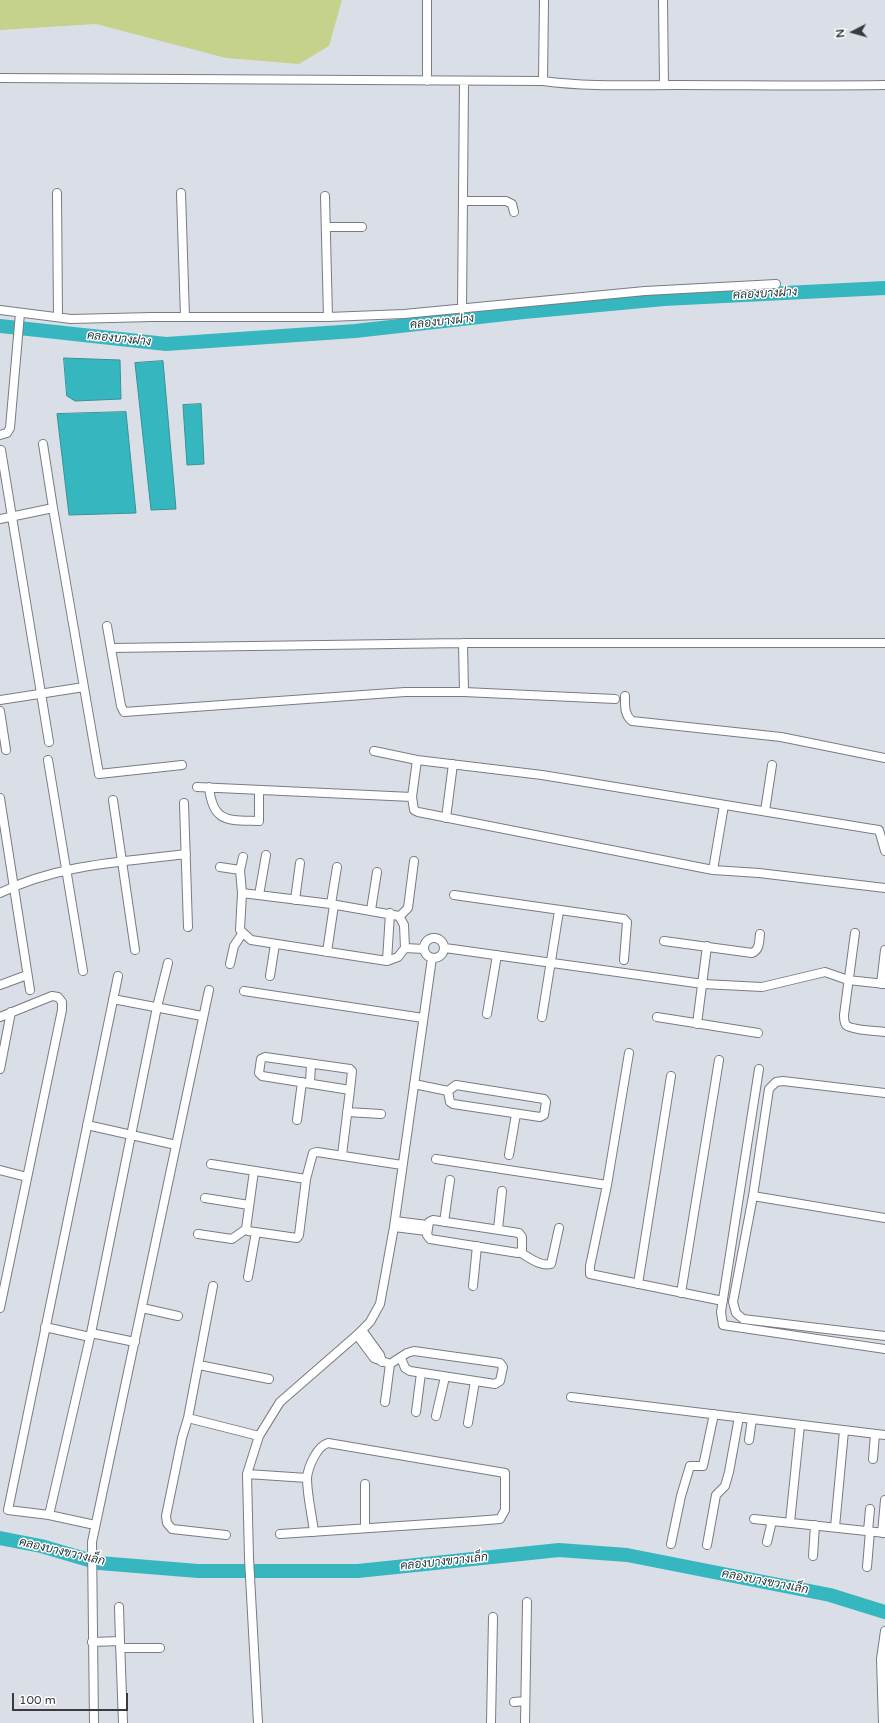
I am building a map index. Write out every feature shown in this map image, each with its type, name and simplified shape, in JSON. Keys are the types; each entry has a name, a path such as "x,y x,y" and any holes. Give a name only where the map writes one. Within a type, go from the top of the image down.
{"street":[{"path":"427,0 427,81"},
{"path":"543,81 544,0"},
{"path":"663,0 664,85"},
{"path":"0,78 464,80 543,81 565,84 778,87 885,85"},
{"path":"462,308 464,80"},
{"path":"57,193 58,317"},
{"path":"181,193 185,317"},
{"path":"325,196 328,317"},
{"path":"464,201 506,201 512,204 514,212"},
{"path":"326,227 362,227"},
{"path":"0,310 83,319 328,317 404,314 644,291 776,284"},
{"path":"0,435 7,433 10,428 20,313"},
{"path":"43,444 100,774 182,765"},
{"path":"1,450 48,742"},
{"path":"0,519 53,508"},
{"path":"107,626 121,706 124,712 360,694 464,692 615,699"},
{"path":"112,648 463,643 885,643"},
{"path":"463,643 464,692"},
{"path":"0,700 84,687"},
{"path":"625,696 626,713 628,718 632,721 781,737 885,758"},
{"path":"0,711 6,750"},
{"path":"374,751 417,760 549,776 879,830 885,850"},
{"path":"48,760 83,971"},
{"path":"417,760 412,797 414,810 418,812 714,870 758,873 885,888"},
{"path":"446,818 453,764"},
{"path":"765,811 772,765"},
{"path":"197,787 412,797"},
{"path":"209,787 212,802 221,816 227,820 259,821 259,790"},
{"path":"0,798 30,990"},
{"path":"113,800 134,950"},
{"path":"184,803 188,927"},
{"path":"714,870 724,805"},
{"path":"0,893 14,886 65,869 186,854"},
{"path":"259,895 266,855"},
{"path":"242,893 371,910 400,916 404,925 405,948 398,957 387,961 250,940 242,934 239,923 242,893 240,870 244,857"},
{"path":"400,916 408,908 414,861"},
{"path":"295,900 300,863"},
{"path":"220,867 240,870"},
{"path":"327,952 337,867"},
{"path":"371,910 377,872"},
{"path":"454,895 626,920 624,960"},
{"path":"542,1017 559,911"},
{"path":"387,961 390,913"},
{"path":"855,933 844,1015 847,1026 885,1032"},
{"path":"230,964 234,946 242,934"},
{"path":"664,941 752,953 756,951 758,947 760,934"},
{"path":"433,937 442,941 445,948 440,956 432,958 425,954 424,949 426,940 433,937"},
{"path":"270,976 275,944"},
{"path":"697,1024 707,946"},
{"path":"405,948 424,949"},
{"path":"445,948 703,984 762,987 825,972 848,980 883,984 885,950"},
{"path":"486,1014 497,955"},
{"path":"258,1723 249,1558 247,1474 259,1436 280,1402 360,1332 370,1322 380,1304 395,1224 432,958"},
{"path":"49,1515 90,1335 157,1007 168,963"},
{"path":"0,985 28,975"},
{"path":"95,1525 49,1515 8,1510 118,976"},
{"path":"94,1723 92,1542 202,1016 209,990"},
{"path":"244,991 423,1018"},
{"path":"0,1017 52,996 58,998 62,1002 62,1010 0,1308"},
{"path":"113,999 202,1016"},
{"path":"0,1069 11,1012"},
{"path":"656,1017 758,1033"},
{"path":"629,1053 607,1185 590,1266 590,1274 723,1301"},
{"path":"342,1155 350,1090 351,1070 265,1057 261,1059 259,1072 262,1076 350,1090"},
{"path":"682,1293 719,1060"},
{"path":"297,1120 311,1064"},
{"path":"759,1069 723,1301 722,1322 725,1326 885,1349"},
{"path":"638,1284 671,1076"},
{"path":"885,1093 783,1081 776,1082 769,1089 753,1196 734,1302 736,1313 743,1319 885,1336"},
{"path":"414,1084 448,1091 456,1085 546,1100 542,1117 453,1104 450,1102 448,1091"},
{"path":"347,1112 381,1114"},
{"path":"509,1154 516,1114"},
{"path":"87,1125 176,1145"},
{"path":"246,1229 256,1232 294,1237 299,1235 306,1179 313,1153 317,1152 342,1155 402,1165"},
{"path":"436,1159 607,1185"},
{"path":"211,1164 306,1179"},
{"path":"0,1170 27,1177"},
{"path":"198,1234 232,1239 246,1229 254,1171"},
{"path":"444,1222 450,1180"},
{"path":"498,1229 502,1192"},
{"path":"753,1196 885,1218"},
{"path":"205,1198 249,1205"},
{"path":"521,1253 521,1235 498,1229 431,1220 427,1228 430,1239 521,1253 535,1262 547,1265 551,1264 559,1228"},
{"path":"395,1224 427,1228"},
{"path":"248,1277 256,1232"},
{"path":"472,1286 477,1246"},
{"path":"213,1286 199,1365 166,1516 167,1523 172,1529 226,1535"},
{"path":"142,1308 178,1316"},
{"path":"45,1327 135,1342"},
{"path":"360,1332 374,1358 386,1363 401,1358 407,1353 414,1351 502,1365 498,1383 421,1373 405,1368 401,1358"},
{"path":"385,1402 386,1363"},
{"path":"199,1365 269,1379"},
{"path":"416,1412 421,1373"},
{"path":"436,1416 445,1377"},
{"path":"468,1423 475,1381"},
{"path":"571,1397 885,1435"},
{"path":"671,1544 680,1496 690,1466 703,1466 714,1414"},
{"path":"707,1545 716,1495 725,1486 730,1472 739,1417"},
{"path":"188,1418 259,1436"},
{"path":"749,1440 752,1419"},
{"path":"790,1522 800,1425"},
{"path":"836,1527 844,1431"},
{"path":"873,1459 875,1434"},
{"path":"280,1534 314,1532 500,1519 505,1510 505,1473 328,1442 317,1450 307,1478 314,1532"},
{"path":"247,1474 307,1478"},
{"path":"365,1484 365,1528"},
{"path":"754,1519 884,1533 885,1500"},
{"path":"867,1567 870,1508"},
{"path":"767,1542 772,1521"},
{"path":"813,1556 815,1525"},
{"path":"525,1723 527,1602"},
{"path":"119,1607 123,1723"},
{"path":"491,1723 493,1617"},
{"path":"883,1723 883,1649 885,1631"},
{"path":"92,1642 160,1648"},
{"path":"514,1702 525,1702"}],"green space":[{"path":"0,0 342,0 329,46 299,64 226,58 96,24 0,30"}],"water":[{"path":"64,358 120,360 121,399 75,401 67,396"},
{"path":"163,361 176,509 151,510 135,363"},
{"path":"201,404 204,464 187,465 183,405"},
{"path":"126,412 136,513 69,515 57,414"}],"waterway":[{"name":"คลองบางฝาง","path":"0,326 166,344 355,331 524,312 664,299 885,288"},
{"name":"คลองบางขวางเล็ก","path":"0,1538 41,1546 99,1563 198,1571 358,1571 559,1550 627,1555 830,1595 885,1612"}]}
